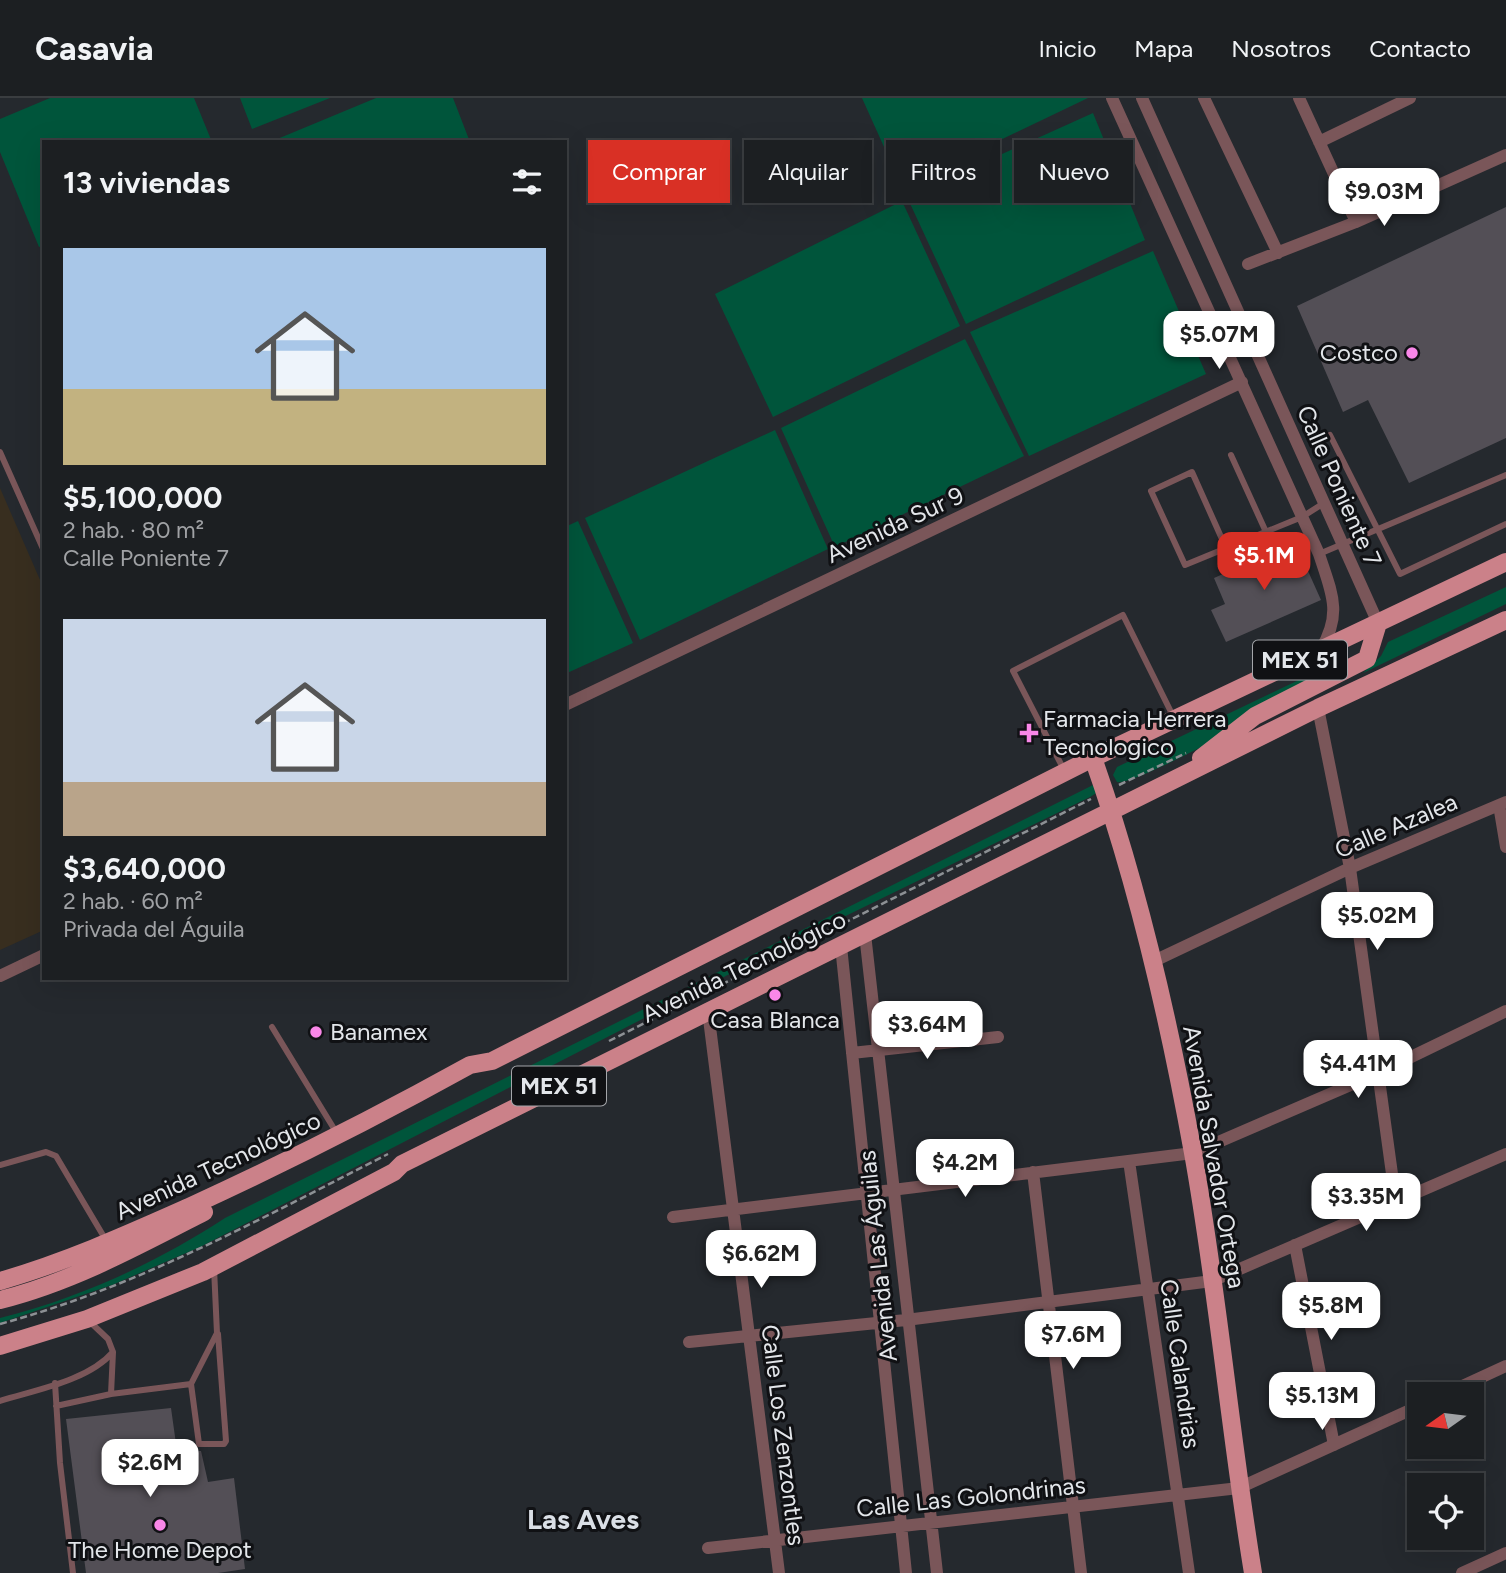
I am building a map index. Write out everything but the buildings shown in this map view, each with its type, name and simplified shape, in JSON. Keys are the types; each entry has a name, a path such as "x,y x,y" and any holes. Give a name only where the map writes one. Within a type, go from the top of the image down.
{"main road":[{"name":"Avenida Tecnológico","path":"0,1281 46,1269 108,1244 339,1137 470,1065 492,1060 1093,758 1506,562"},
{"name":"Avenida Tecnológico","path":"0,1346 87,1319 214,1266 394,1172 402,1164 1318,708 1506,620"},
{"path":"1174,780 1255,716 1367,659 1378,623"},
{"name":"Avenida Salvador Ortega","path":"1093,758 1112,811 1152,962 1193,1153 1253,1573"},
{"path":"0,1300 32,1292 115,1258 401,1113 492,1060"},
{"path":"0,1336 150,1283 402,1164"}],"street":[{"name":"Calle Poniente 7","path":"1112,98 1319,554 1336,604 1331,634 1321,650"},
{"name":"Calle Poniente 7","path":"1142,98 1378,623"},
{"path":"1204,98 1278,253"},
{"path":"1299,98 1356,222"},
{"path":"1319,142 1406,99"},
{"path":"1248,264 1356,222 1506,155"},
{"name":"Avenida Sur 9","path":"567,704 1242,382"},
{"path":"1318,708 1350,868 1395,1203"},
{"path":"1503,803 1506,847"},
{"name":"Calle Azalea","path":"1152,962 1350,868 1503,803"},
{"name":"Avenida Las Águilas","path":"865,934 906,1320 937,1573"},
{"name":"Avenida Las Águilas","path":"841,946 906,1573"},
{"path":"0,976 42,956"},
{"name":"Calle Los Zenzontles","path":"709,1011 779,1573"},
{"path":"673,1217 1193,1153 1376,1074 1506,1011"},
{"path":"852,1053 998,1037"},
{"path":"689,1342 906,1320 1212,1281 1506,1154"},
{"name":"Calle Calandrias","path":"1129,1161 1189,1573"},
{"path":"1033,1172 1081,1573"},
{"path":"1295,1245 1334,1445"},
{"path":"1471,1382 1506,1366"},
{"name":"Calle Las Golondrinas","path":"708,1548 1239,1488 1407,1412"},
{"path":"1462,1573 1506,1553"}],"lane":[{"path":"1331,435 1400,574 1506,524"},
{"path":"0,452 42,546"},
{"path":"1231,455 1266,532"},
{"path":"1226,548 1192,472 1150,491 1185,565 1303,517 1324,503"},
{"path":"1319,554 1342,542 1379,531 1505,478"},
{"path":"1065,772 1013,671 1124,615 1174,719"},
{"path":"272,1027 339,1137"},
{"path":"0,1166 47,1152 56,1156 108,1244"},
{"path":"214,1266 226,1441 223,1444 199,1444 191,1384 217,1332"},
{"path":"87,1319 108,1339 113,1352 111,1394"},
{"path":"0,1401 55,1384 103,1363 113,1352"},
{"path":"55,1384 73,1573"},
{"path":"56,1406 111,1394 191,1384"}],"shaded area":[{"path":"0,488 42,584 42,931 0,950"}],"green space":[{"path":"50,98 194,98 211,140 42,140 42,246 39,247 0,152 0,119"},
{"path":"240,98 330,98 252,129"},
{"path":"376,98 453,98 469,140 275,140"},
{"path":"862,98 1088,98 1000,140 886,140 886,151"},
{"path":"1093,113 1104,140 1033,140"},
{"path":"1014,149 1014,203 1130,203 1145,240 966,324 910,203 1000,203 1000,155"},
{"path":"898,203 903,203 960,326 773,417 715,294"},
{"path":"1153,251 1206,374 1029,456 970,332"},
{"path":"965,339 1024,456 835,547 781,428"},
{"path":"775,430 828,549 640,640 585,518"},
{"path":"578,521 633,643 567,673 567,526"},
{"path":"1506,587 1506,604 1363,673 1381,656 1388,642"},
{"path":"1347,657 1354,665 1192,752 1132,779 1117,782 1113,775 1117,767"},
{"path":"1095,784 1098,792 1090,797 784,946 200,1247 112,1285 0,1323 0,1318 59,1300 145,1264 225,1218"}],"place":[{"name":"Costco","path":"1412,353"},
{"name":"Farmacia Herrera Tecnologico","path":"1029,733"},
{"name":"Casa Blanca","path":"775,995"},
{"name":"Banamex","path":"316,1032"},
{"name":"The Home Depot","path":"160,1525"}],"district":[{"name":"Las Aves","path":"583,1519"}]}
